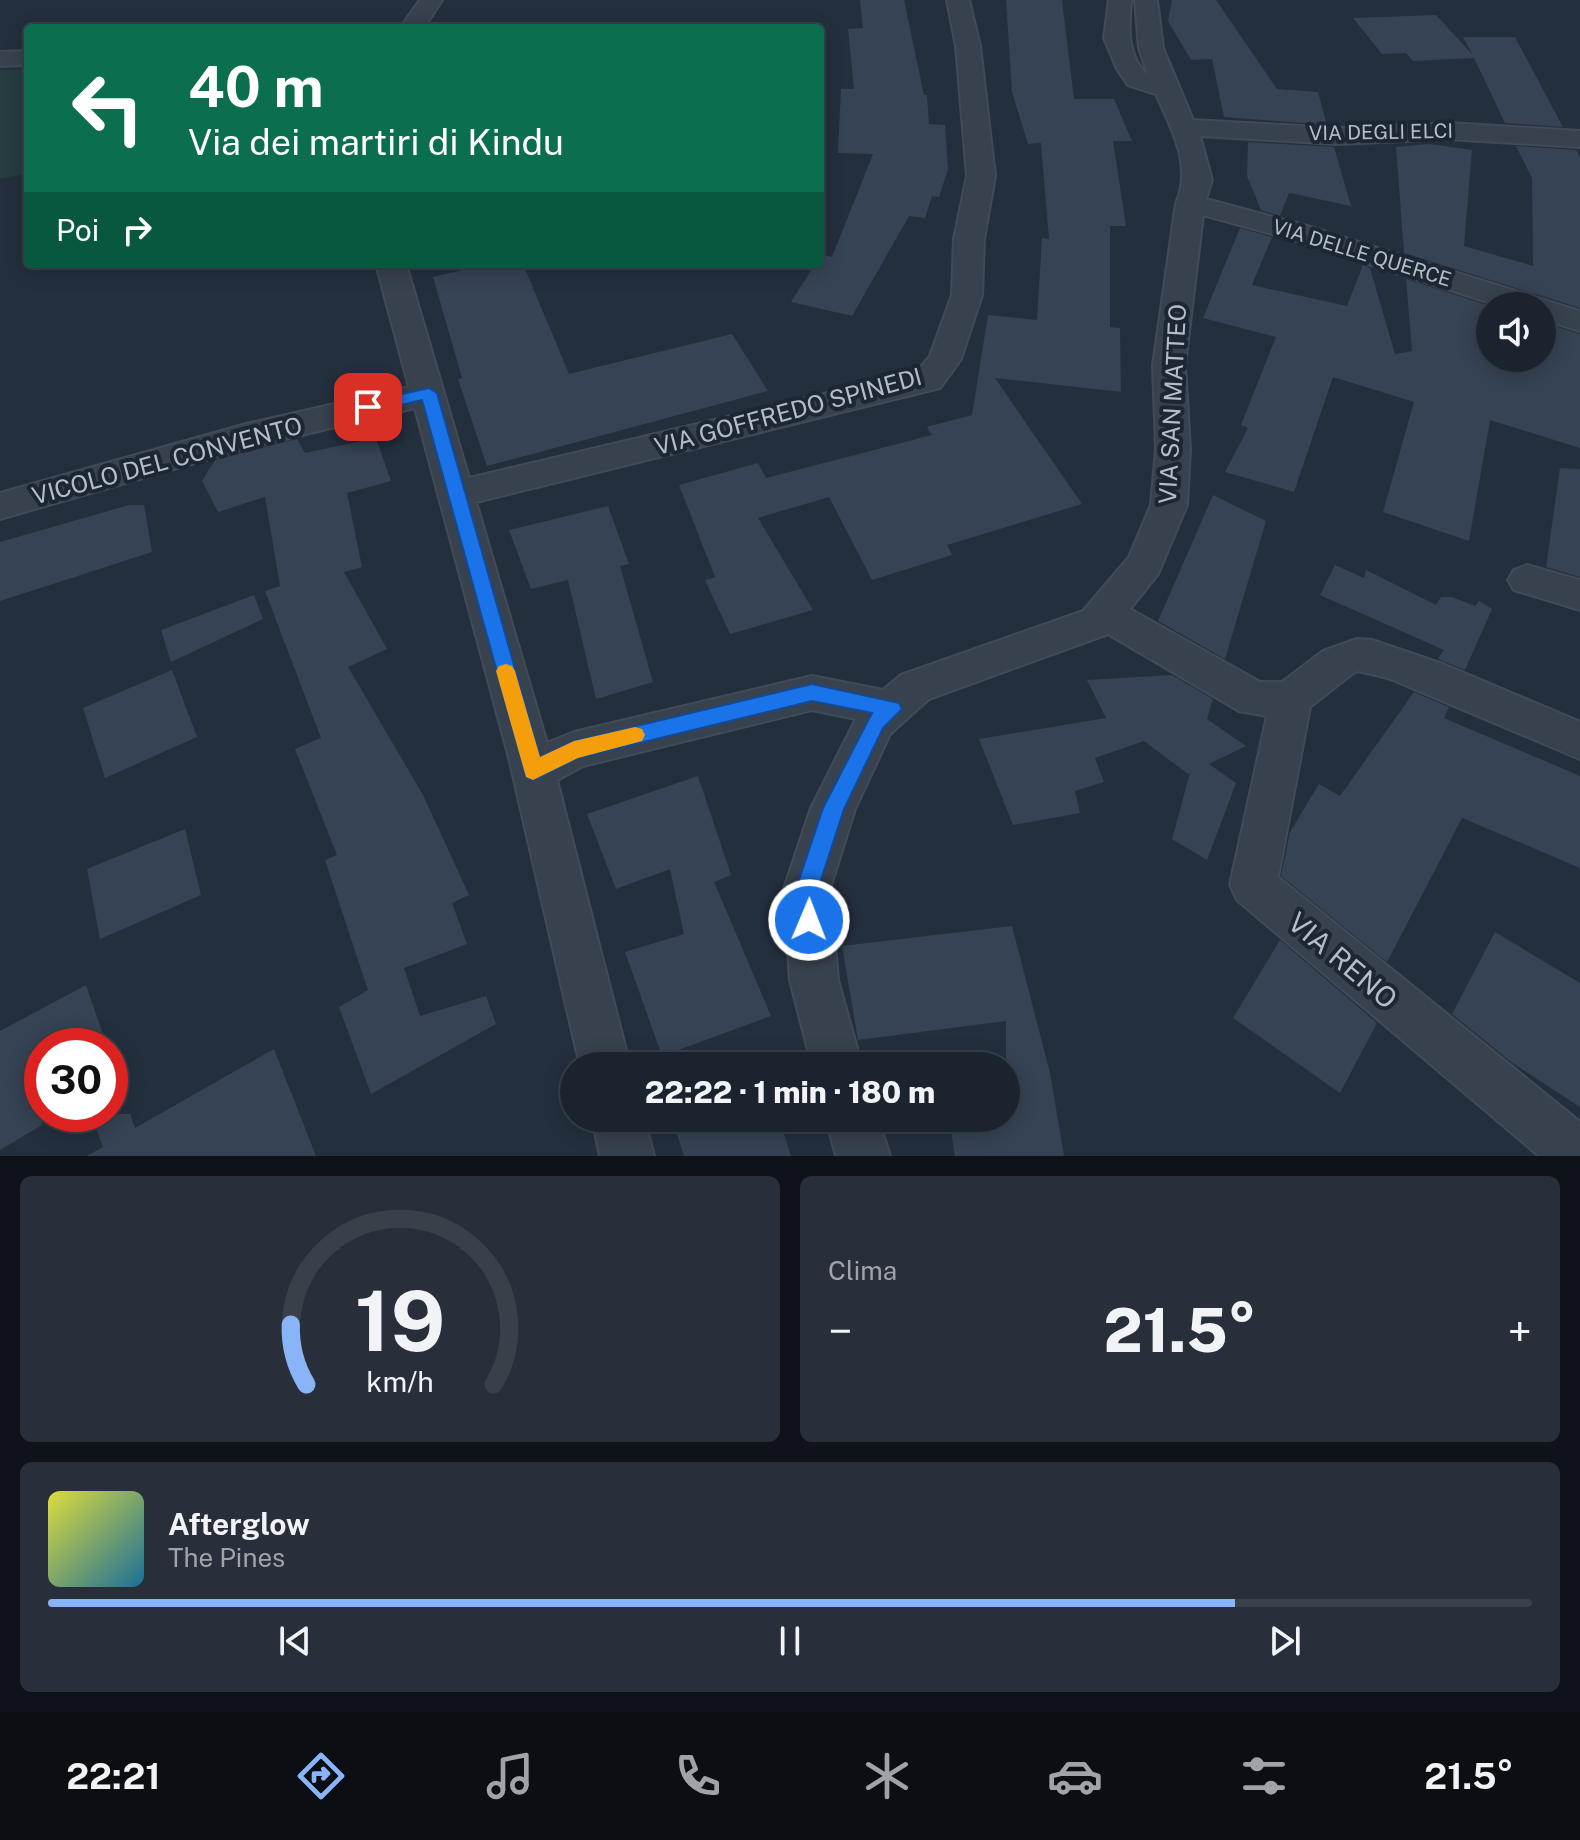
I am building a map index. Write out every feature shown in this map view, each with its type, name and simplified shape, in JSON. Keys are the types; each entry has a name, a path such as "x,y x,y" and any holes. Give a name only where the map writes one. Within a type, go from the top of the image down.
{"street":[{"path":"415,24 431,0"},
{"name":"VIA GOFFREDO SPINEDI","path":"457,494 928,380 945,359 967,295 969,239 981,176 968,46 958,0"},
{"path":"1120,0 1116,38 1129,69 1137,80 1163,88"},
{"name":"VIA SAN MATTEO","path":"833,1052 814,980 807,889 833,808 875,722 915,687 1097,622 1145,564 1169,505 1173,449 1169,365 1190,203 1198,182 1182,127 1163,88 1148,35 1146,0"},
{"path":"0,59 24,58"},
{"name":"VIA DEGLI ELCI","path":"1182,127 1336,136 1449,131 1580,139"},
{"name":"VIA DELLE QUERCE","path":"1190,203 1297,232 1488,292"},
{"path":"392,268 532,764 602,1052"},
{"path":"1556,313 1580,321"},
{"name":"VICOLO DEL CONVENTO","path":"0,506 246,436 429,393"},
{"path":"1527,580 1580,595"},
{"path":"1104,613 1254,699 1291,699 1322,670 1360,654 1403,666 1580,741"},
{"path":"532,764 574,750 812,693 892,709"},
{"name":"VIA RENO","path":"1291,699 1253,885 1580,1156"},
{"path":"621,1132 627,1156"},
{"path":"856,1132 863,1156"}],"green space":[{"path":"24,69 24,174 0,179 0,70"}],"building":[{"path":"860,0 904,0 924,95 927,95 929,124 945,125 948,169 939,197 932,196 925,218 909,216 852,316 791,302 812,268 824,268 824,255 832,257 873,154 838,153 841,89 854,89 848,29 863,28"},
{"path":"1006,0 1062,0 1074,99 1114,99 1132,141 1113,141 1126,226 1110,226 1110,327 1120,328 1121,392 995,378 1082,504 947,545 952,555 872,580 829,497 758,518 813,610 730,634 705,580 715,577 679,485 758,463 766,478 932,435 927,427 972,415 988,315 1037,320 1042,238 1049,239 1041,143 1028,144 1012,92"},
{"path":"1172,0 1216,0 1277,89 1318,92 1327,125 1224,117 1212,59 1191,60 1168,21"},
{"path":"1436,15 1472,54 1463,37 1515,37 1563,127 1505,123 1474,58 1413,61 1406,53 1382,54 1353,18"},
{"path":"1248,142 1334,147 1351,206 1289,193 1280,216 1261,210 1247,176"},
{"path":"1429,144 1472,150 1464,246 1533,266 1532,178 1516,146 1576,150 1580,157 1580,308 1556,300 1556,292 1529,292 1404,253 1396,147"},
{"path":"1240,228 1272,237 1252,285 1347,306 1363,265 1370,268 1395,354 1412,351 1406,279 1476,302 1476,372 1556,372 1556,326 1580,334 1580,448 1490,420 1469,541 1383,512 1414,402 1333,377 1294,492 1225,472 1248,428 1241,425 1276,337 1203,318"},
{"path":"472,268 525,268 569,374 732,334 768,391 487,466 458,379 462,378 433,277"},
{"path":"376,438 391,481 347,493 362,567 344,572 387,649 348,667 423,795 469,895 452,903 467,944 404,968 420,1016 486,996 496,1024 371,1094 339,1007 368,990 325,860 337,855 295,749 321,738 265,591 280,586 265,497 218,512 202,481 215,460 248,451 297,439 305,453"},
{"path":"1560,468 1580,469 1580,577 1546,567"},
{"path":"1213,495 1266,521 1225,659 1158,621"},
{"path":"129,505 144,505 152,552 0,601 0,542"},
{"path":"608,506 629,564 620,566 653,682 596,699 568,580 531,589 509,530"},
{"path":"1335,565 1364,578 1366,570 1436,605 1441,597 1452,597 1475,606 1479,601 1492,609 1465,670 1438,659 1444,650 1320,595"},
{"path":"254,595 263,619 171,662 161,630"},
{"path":"172,670 197,737 105,778 83,708"},
{"path":"1172,675 1213,699 1207,719 1246,746 1209,764 1236,783 1207,860 1172,839 1190,773 1144,741 1095,758 1104,782 1075,791 1080,813 1013,825 979,739 1106,718 1087,680"},
{"path":"1414,692 1449,707 1444,718 1580,776 1580,868 1462,818 1387,962 1281,876 1290,832 1319,784 1340,796"},
{"path":"698,776 731,875 714,882 771,1016 673,1052 661,1052 625,952 684,934 670,869 616,889 587,814"},
{"path":"185,829 201,895 100,939 87,869"},
{"path":"1012,926 1050,1073 1064,1156 955,1156 951,1132 1020,1132 1020,1052 1006,1052 1006,1021 858,1040 842,946"},
{"path":"1495,932 1580,983 1580,1107 1511,1062 1452,1014"},
{"path":"1280,940 1377,1023 1340,1093 1233,1018"},
{"path":"86,985 101,1028 24,1028 24,1132 30,1132 0,1150 0,1031"},
{"path":"274,1049 316,1156 87,1156 103,1147 98,1132 128,1132 128,1114 135,1128"},
{"path":"676,1132 783,1132 791,1156 684,1156"}],"slow traffic":[{"path":"506,671 533,771 574,750 635,735"}],"route":[{"path":"368,407 429,393 533,771 574,750 812,693 892,709 875,722 833,808 807,889 809,920"}]}
